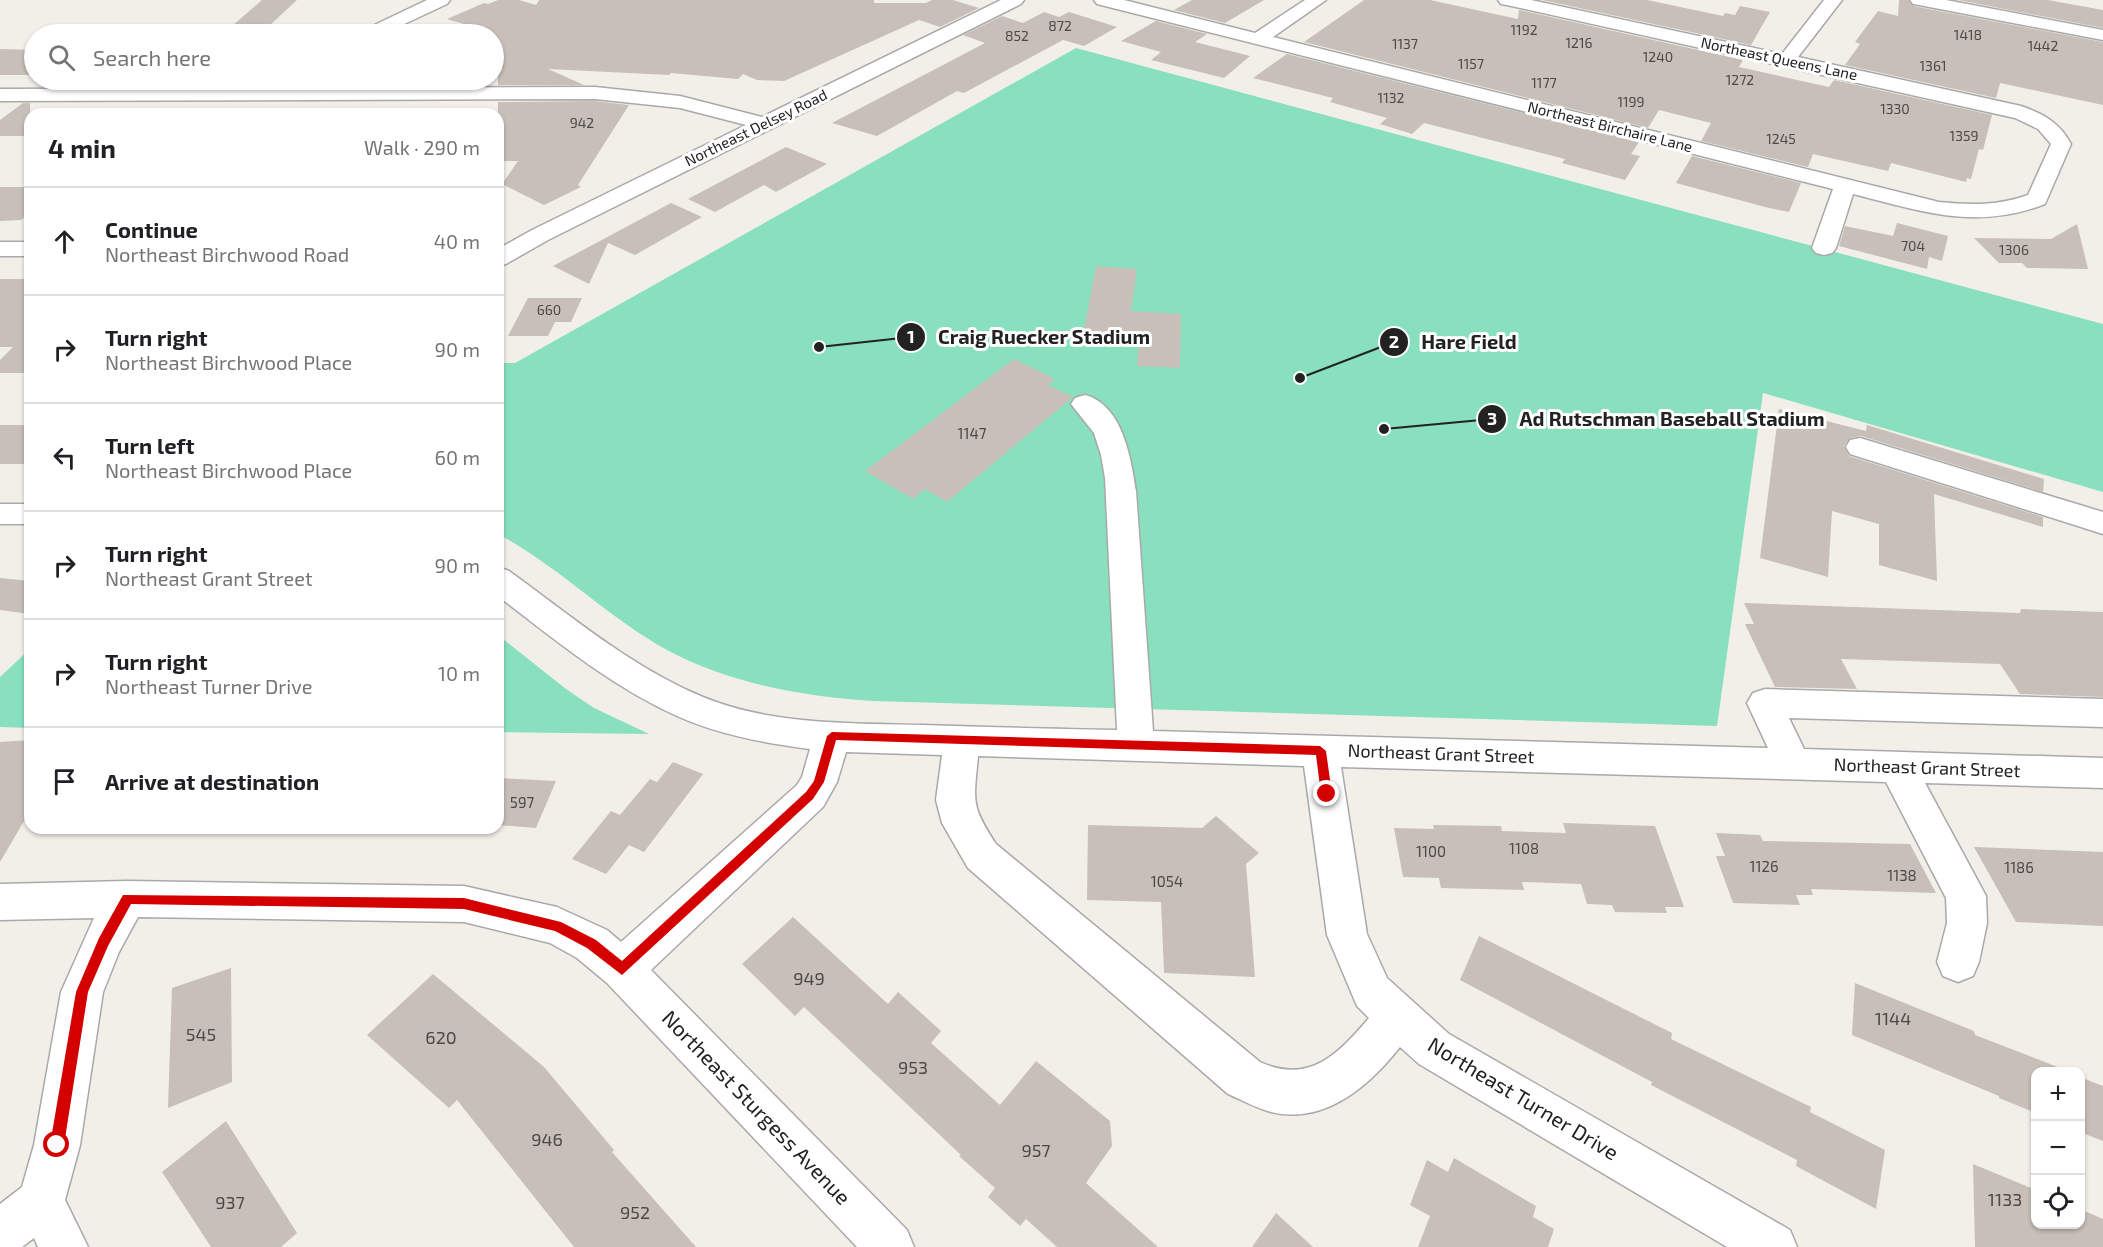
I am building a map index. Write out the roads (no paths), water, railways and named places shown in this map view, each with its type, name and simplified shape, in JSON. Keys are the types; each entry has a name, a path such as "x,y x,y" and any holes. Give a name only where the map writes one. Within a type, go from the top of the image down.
{"street":[{"path":"391,24 441,0"},
{"name":"Northeast Delsey Road","path":"504,253 1015,0"},
{"name":"Northeast Birchaire Lane","path":"1103,0 1939,209 1982,212 2013,209 2037,199 2061,144 2057,134 2048,125"},
{"path":"1259,38 1317,0"},
{"name":"Northeast Queens Lane","path":"1507,0 2006,108 2048,125"},
{"path":"1786,61 1833,0"},
{"path":"1919,0 2103,35"},
{"path":"283,108 300,90"},
{"path":"0,95 627,94 709,106 763,124"},
{"path":"1824,248 1845,186"},
{"path":"0,249 24,249"},
{"path":"1085,404 1100,418 1116,451 1121,491 1136,746"},
{"path":"1860,447 2103,523"},
{"path":"0,514 24,514"},
{"name":"Northeast Grant Street","path":"504,583 607,660 667,695 720,717 772,730 832,736 962,741 2103,773"},
{"path":"1793,764 1765,703 2103,713"},
{"path":"622,969 810,796 819,782 832,736"},
{"path":"962,741 955,800 961,823 982,856 1244,1078 1273,1090 1303,1093 1331,1085 1354,1069 1398,1016"},
{"name":"Northeast Turner Drive","path":"1320,751 1347,935 1372,992 1434,1049 1773,1247"},
{"path":"1897,767 1966,896 1967,923 1958,962"},
{"path":"0,1234 40,1202 57,1145 82,992 104,942 127,899"},
{"name":"Northeast Sturgess Avenue","path":"0,902 127,899 464,904 557,926 592,944 622,969 890,1247"},
{"path":"40,1202 64,1247"}],"place":[{"name":"Craig Ruecker Stadium","path":"819,347"},
{"name":"Hare Field","path":"1300,378"},
{"name":"Ad Rutschman Baseball Stadium","path":"1384,429"}]}
